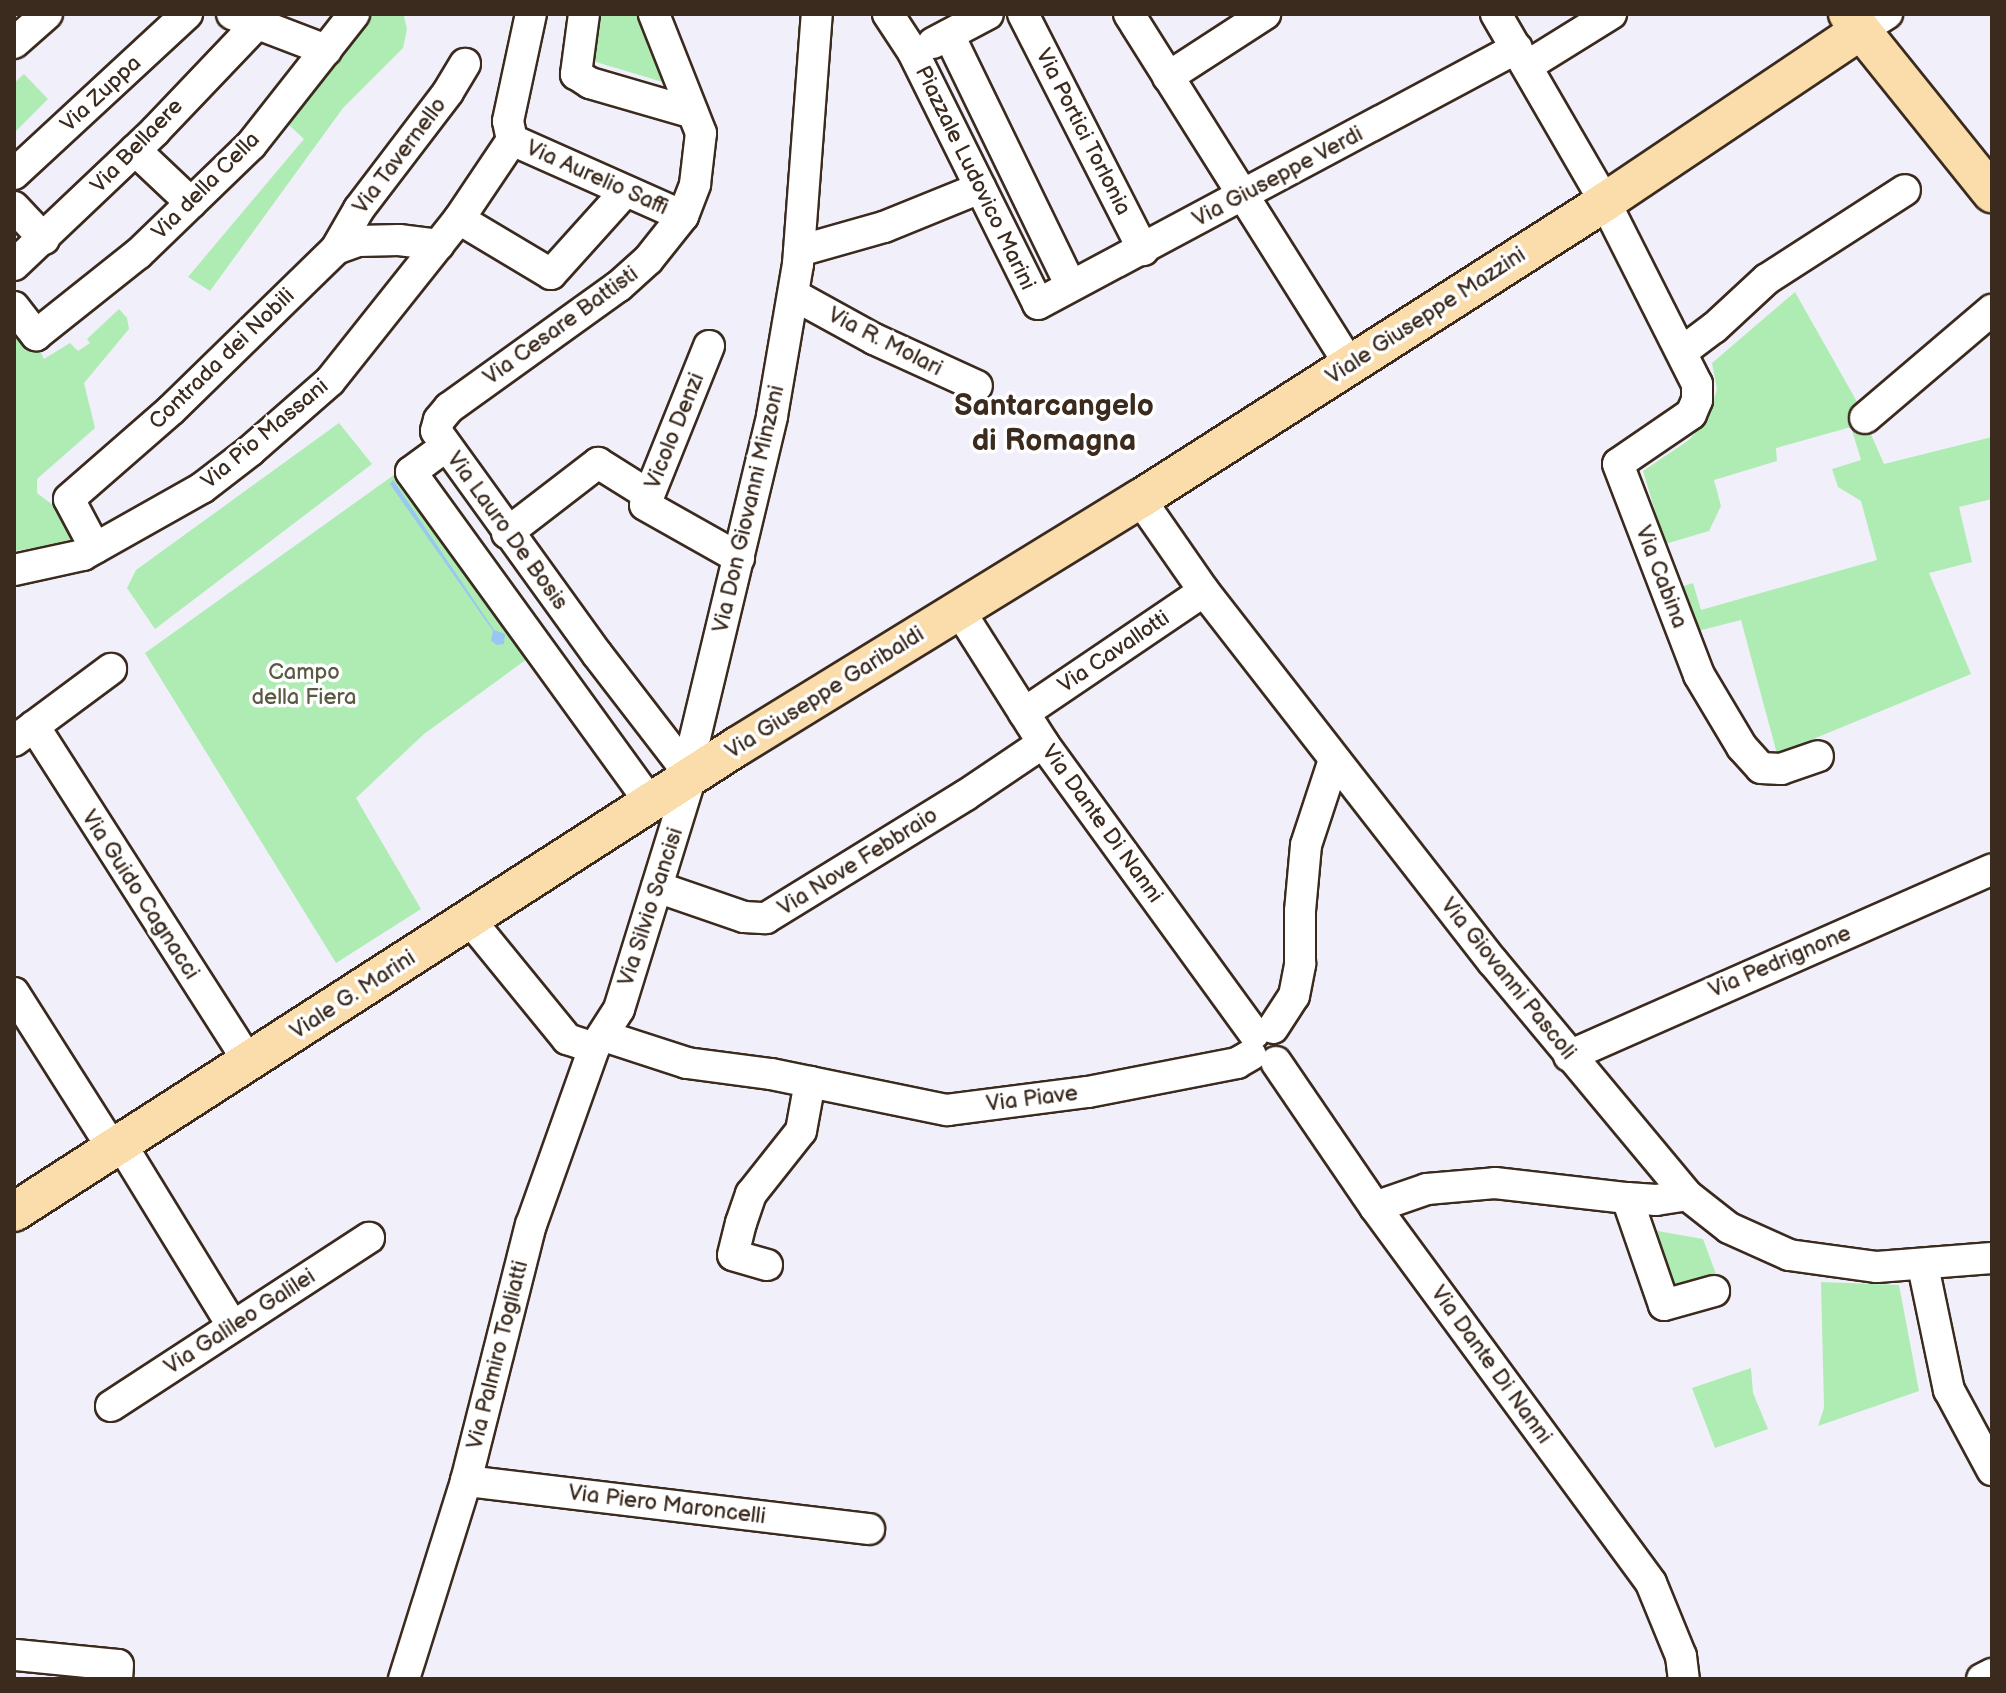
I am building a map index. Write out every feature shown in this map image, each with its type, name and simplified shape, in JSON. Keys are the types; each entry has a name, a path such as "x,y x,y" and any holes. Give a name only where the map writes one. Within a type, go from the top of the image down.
{"main road":[{"path":"1865,19 1992,193"},
{"name":"Viale Giuseppe Mazzini","path":"959,610 1140,499 1605,202 1865,19"},
{"name":"Via Giuseppe Garibaldi","path":"685,767 959,610"},
{"name":"Viale G. Marini","path":"14,1212 651,803 685,767"}],"street":[{"path":"14,43 47,14"},
{"name":"Via Zuppa","path":"14,174 187,14"},
{"name":"Via della Cella","path":"23,328 138,254 251,145 354,14"},
{"path":"512,140 508,121 531,14"},
{"path":"584,14 576,74 590,83 693,113"},
{"path":"654,14 701,133 695,184 683,216"},
{"name":"Via Don Giovanni Minzoni","path":"685,767 693,746 772,416 794,295 817,14"},
{"name":"Piazzale Ludovico Marini","path":"888,14 913,52 1038,304"},
{"path":"913,52 988,14"},
{"name":"Via Portici Torlonia","path":"1023,14 1143,250"},
{"path":"1129,14 1350,365"},
{"path":"1168,77 1265,14"},
{"name":"Via Cabina","path":"1496,14 1605,202 1697,384 1697,400 1691,414 1618,464 1699,675 1742,747 1761,768 1781,769 1818,756"},
{"name":"Via Giuseppe Verdi","path":"1038,304 1243,197 1611,14"},
{"path":"244,19 326,50"},
{"name":"Via Bellaere","path":"14,265 135,150 244,19"},
{"name":"Piazzale Ludovico Marini","path":"949,35 1065,274"},
{"name":"Via Tavernello","path":"336,249 359,209 448,92 465,64"},
{"name":"Via Aurelio Saffi","path":"512,140 624,193 683,216"},
{"name":"Via Pio Massani","path":"14,570 83,555 202,488 330,381 459,219 512,140"},
{"path":"135,150 191,203"},
{"path":"799,251 884,227 980,188"},
{"path":"1683,351 1714,328 1767,279 1905,190"},
{"path":"459,219 551,274 624,193"},
{"path":"14,207 44,239"},
{"name":"Via Cesare Battisti","path":"544,654 411,472 440,439 439,420 449,408 639,269 683,216"},
{"path":"336,249 358,241 399,240 439,245"},
{"name":"Contrada dei Nobili","path":"95,548 69,499 171,410 336,249"},
{"name":"Via R. Molari","path":"794,295 874,339 977,386"},
{"path":"1865,418 1992,310"},
{"name":"Vicolo Denzi","path":"709,346 645,505 739,558"},
{"name":"Via Lauro De Bosis","path":"440,439 580,631 685,767"},
{"path":"507,533 598,463 649,495"},
{"name":"Via Giovanni Pascoli","path":"1140,499 1204,591 1334,760 1569,1056 1687,1195 1729,1228 1789,1255 1877,1267 1923,1266 1992,1258"},
{"name":"Via Cavallotti","path":"1024,713 1204,591"},
{"name":"Via Dante Di Nanni","path":"959,610 1043,743 1264,1044 1375,1207 1651,1583 1681,1656 1684,1679"},
{"path":"580,631 544,654 651,803"},
{"path":"24,734 111,669"},
{"name":"Via Guido Cagnacci","path":"24,734 249,1062"},
{"name":"Via Nove Febbraio","path":"657,887 744,917 766,918 966,795 1043,743"},
{"path":"1264,1044 1294,996 1300,964 1300,911 1306,845 1334,760"},
{"name":"Via Silvio Sancisi","path":"599,1042 619,1009 657,887 685,767"},
{"name":"Via Pedrignone","path":"1569,1056 1992,869"},
{"name":"Via Piave","path":"470,920 567,1039 599,1042 687,1063 810,1082 947,1110 1099,1090 1237,1063 1264,1044"},
{"path":"14,993 232,1325"},
{"name":"Via Palmiro Togliatti","path":"404,1679 466,1481 531,1225 599,1042"},
{"path":"767,1265 733,1255 751,1194 801,1131 810,1082"},
{"path":"1375,1207 1427,1189 1495,1183 1656,1200 1687,1195"},
{"path":"1627,1198 1664,1305 1714,1291"},
{"name":"Via Galileo Galilei","path":"111,1406 369,1238"},
{"path":"1923,1266 1949,1390 1992,1470"},
{"name":"Via Piero Maroncelli","path":"466,1481 869,1529"},
{"path":"16,1655 118,1665 117,1679"},
{"path":"1982,1679 1992,1674"}],"green space":[{"path":"354,14 404,16 407,29 403,48 343,108 210,291 188,277 304,139 276,113"},
{"path":"589,14 643,14 666,83 586,59"},
{"path":"24,74 48,99 14,133 14,83"},
{"path":"1795,292 1856,400 1884,464 1992,437 1992,499 1959,507 1972,562 1929,573 1971,674 1777,754 1741,620 1690,633 1675,589 1693,583 1701,610 1877,560 1861,501 1838,487 1832,469 1861,460 1851,427 1776,448 1777,461 1714,480 1721,506 1709,531 1665,544 1643,471 1689,440 1708,419 1717,389 1712,363"},
{"path":"119,309 127,318 129,329 84,383 95,428 37,479 37,493 75,522 69,542 14,551 14,326 36,343 44,359 70,343 78,351 90,343 87,339"},
{"path":"339,423 372,464 155,629 127,588 136,570"},
{"name":"Campo della Fiera","path":"398,472 527,659 424,734 356,798 421,909 336,963 145,653"},
{"path":"1652,1230 1703,1239 1716,1274 1672,1290"},
{"path":"1821,1282 1899,1285 1919,1391 1818,1426 1824,1408"},
{"path":"1751,1368 1753,1393 1768,1429 1715,1448 1692,1388"}],"water":[{"path":"393,480 494,630 505,634 504,644 497,645 491,641 493,631 390,484"}],"district":[{"name":"Santarcangelo di Romagna","path":"1054,423"}]}
